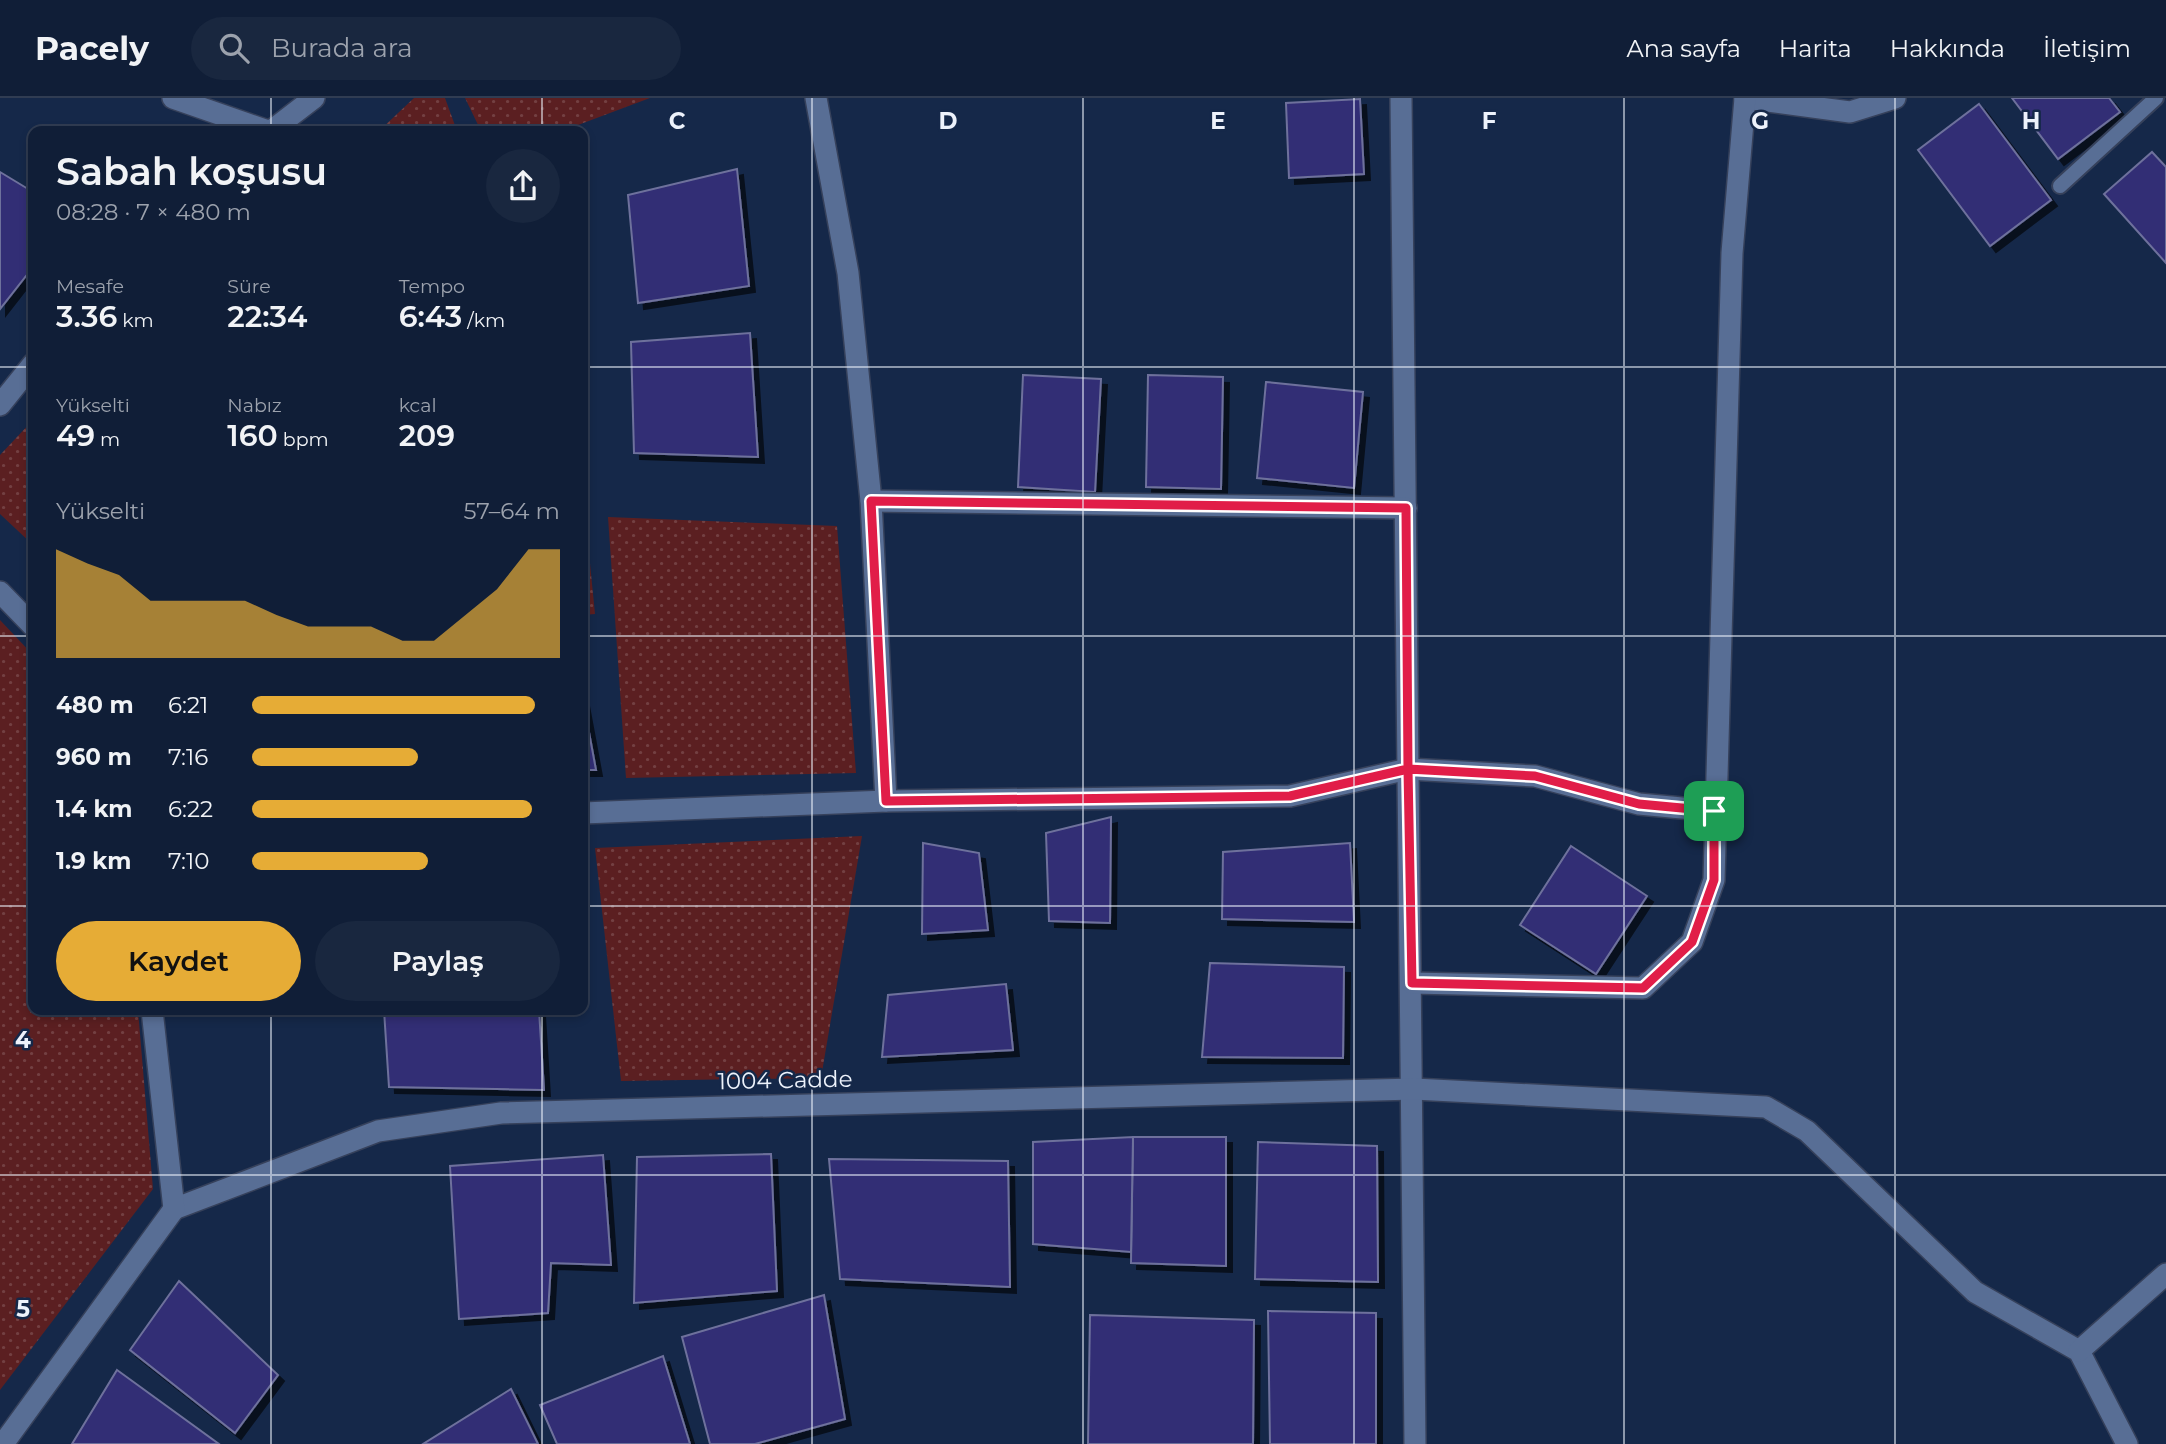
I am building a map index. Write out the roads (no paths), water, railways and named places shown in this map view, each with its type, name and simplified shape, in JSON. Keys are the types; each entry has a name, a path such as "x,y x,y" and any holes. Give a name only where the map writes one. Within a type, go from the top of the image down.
{"street":[{"path":"173,98 255,126"},
{"path":"277,126 314,98"},
{"path":"816,98 848,273 871,501 886,801"},
{"path":"1401,98 1415,1444"},
{"path":"1412,983 1643,988 1692,942 1714,880 1732,253 1745,98 1850,112 1895,98"},
{"path":"0,405 28,370"},
{"path":"871,501 1406,508"},
{"path":"0,592 28,621"},
{"path":"588,813 886,801 1290,796 1408,769 1535,776 1639,804 1714,811"},
{"path":"3,1444 174,1209 153,1015"},
{"name":"1004 Cadde","path":"174,1209 378,1132 501,1113 1413,1089 1766,1107 1807,1131 1975,1292 2079,1351"},
{"path":"2127,1444 2079,1351 2166,1274"}],"lane":[{"path":"2060,186 2156,98"}]}
